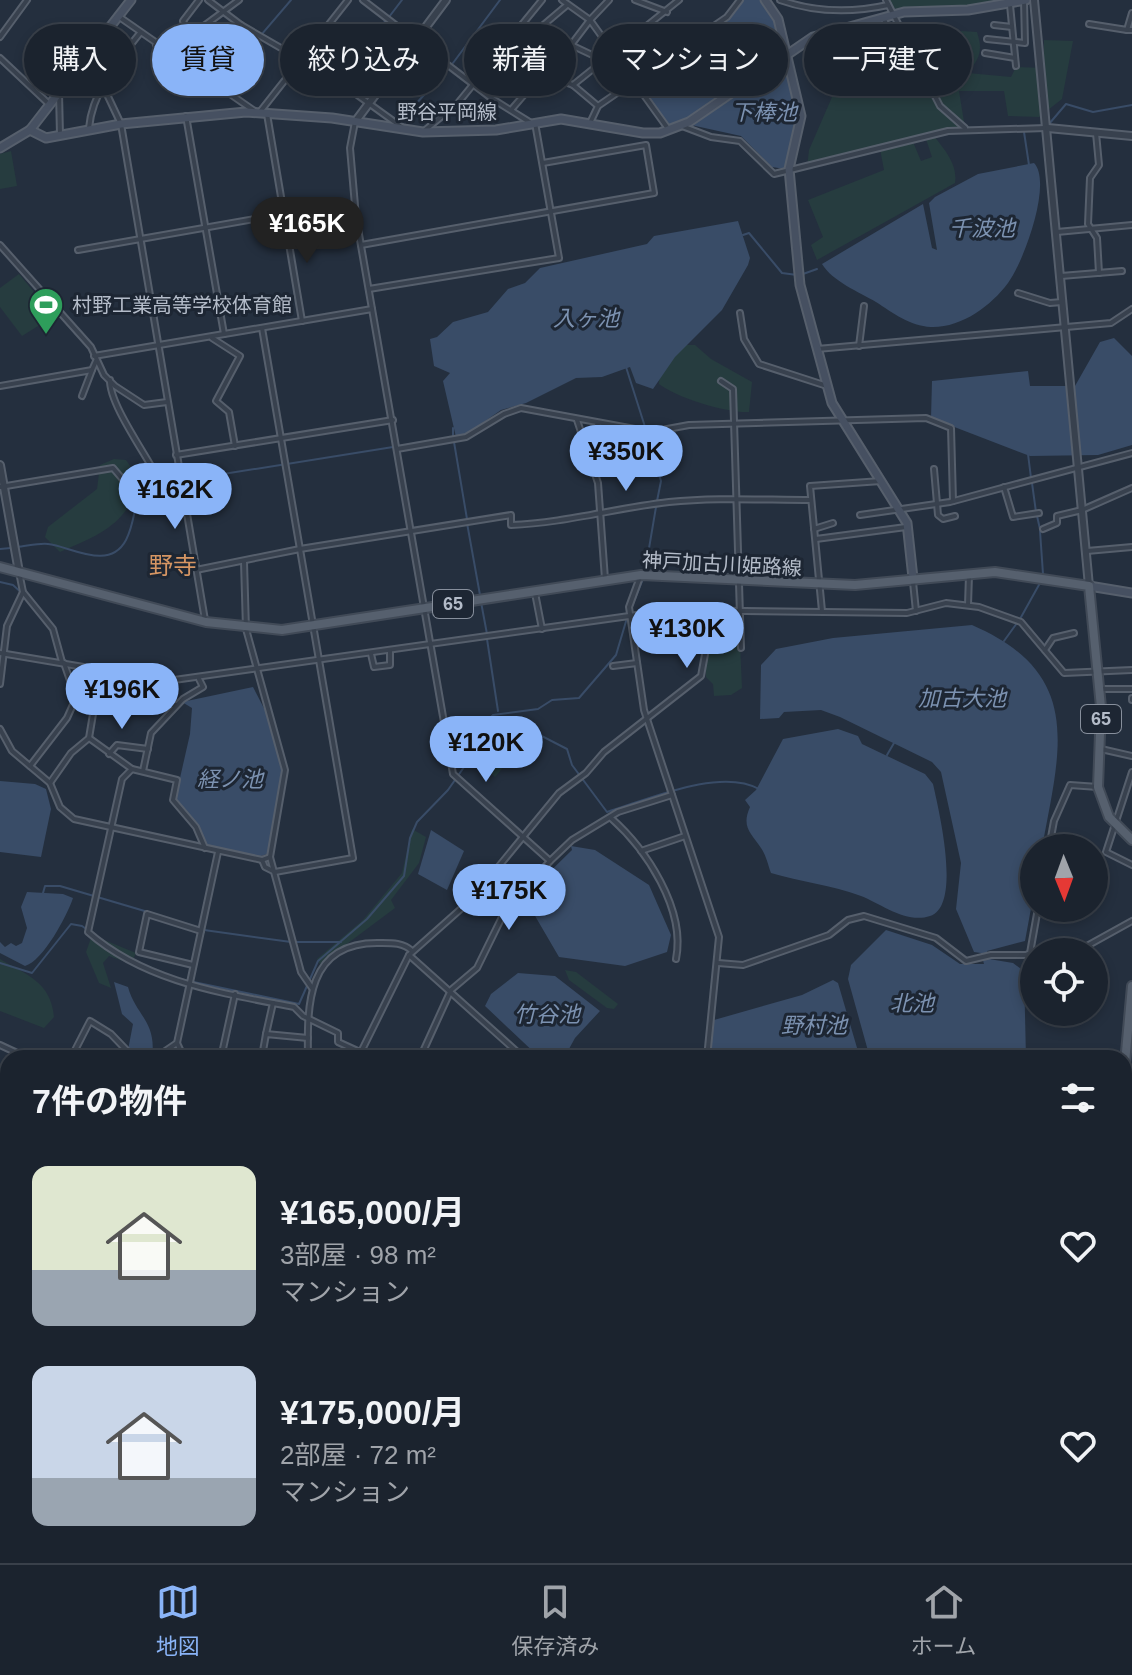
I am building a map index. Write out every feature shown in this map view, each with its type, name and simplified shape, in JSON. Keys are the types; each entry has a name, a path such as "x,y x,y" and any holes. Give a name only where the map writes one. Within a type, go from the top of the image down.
{"main road":[{"path":"112,24 131,0"},
{"name":"野谷平岡線","path":"788,52 813,37 893,14 968,10 1025,0"},
{"path":"768,1 779,24"},
{"path":"788,58 801,116 789,169 798,264 817,349 827,386 843,421 902,510 908,527 913,578"},
{"path":"0,148 30,130 57,96"},
{"name":"野谷平岡線","path":"30,130 41,138 186,116 261,113 423,132 484,131 561,119 643,133 669,131 681,126 725,96"},
{"name":"神戸加古川姫路線","path":"0,567 206,622 246,629 314,626 641,575 819,585 995,572 1089,586"},
{"path":"1089,586 1132,593"},
{"name":"65","path":"1089,586 1100,689 1098,787 1116,827 1132,840"},
{"path":"1126,1050 1132,986"}],"street":[{"path":"0,37 27,0"},
{"path":"184,24 183,21 199,0"},
{"path":"208,0 240,24"},
{"path":"203,24 239,0"},
{"path":"328,24 348,0"},
{"path":"363,0 394,24"},
{"path":"427,24 446,0"},
{"path":"522,24 542,0"},
{"path":"562,0 593,24"},
{"path":"576,38 609,0"},
{"path":"635,0 667,12"},
{"path":"652,24 679,0"},
{"path":"717,24 727,17 740,0"},
{"path":"780,0 804,9 835,10 887,2 944,113 965,128"},
{"path":"987,39 1025,43 1025,0"},
{"path":"1034,0 1089,586"},
{"path":"1010,3 1016,66"},
{"path":"544,24 568,4"},
{"path":"1089,24 1130,30 1132,13"},
{"path":"118,16 152,42"},
{"path":"883,17 886,24"},
{"path":"994,25 1012,27"},
{"path":"136,39 140,33"},
{"path":"985,53 1015,58"},
{"path":"0,58 50,105"},
{"path":"448,66 464,78"},
{"path":"261,113 280,86"},
{"path":"576,88 598,106"},
{"path":"423,132 464,93"},
{"path":"59,96 60,135"},
{"path":"89,130 91,110 98,96"},
{"path":"108,96 121,124 206,622"},
{"path":"236,96 261,113 302,321"},
{"path":"358,96 405,130"},
{"path":"373,96 355,122 350,148 361,245 424,609 457,777 550,861"},
{"path":"369,289 559,258 533,123 490,96"},
{"path":"511,110 525,96"},
{"path":"590,123 598,106 612,96"},
{"path":"644,96 669,131"},
{"path":"186,116 224,334"},
{"path":"681,126 711,137 740,141 774,174 965,128 1096,130 1132,136"},
{"path":"1096,130 1099,165 1090,178 1089,229 1097,238 1099,273"},
{"path":"361,245 653,195 647,147 543,163"},
{"path":"78,250 283,214"},
{"path":"1057,232 1132,225"},
{"path":"0,245 91,347 110,380 144,405 167,402"},
{"path":"1061,276 1122,271"},
{"path":"1018,293 1050,303 1064,302"},
{"path":"859,346 864,306"},
{"path":"95,358 372,309"},
{"path":"817,349 1111,323 1132,309"},
{"path":"740,313 744,339 759,364 827,386"},
{"path":"262,328 353,858 275,872 265,867 262,860"},
{"path":"210,337 240,356 216,401 229,412 235,446"},
{"path":"82,396 95,358"},
{"path":"0,386 92,370"},
{"path":"110,380 109,393 162,485"},
{"path":"721,381 733,389 741,648"},
{"path":"397,449 466,437 504,414 521,408 651,432 689,425 926,418 951,428 953,501"},
{"path":"176,455 393,420"},
{"path":"577,420 598,483 605,579"},
{"path":"583,444 598,424"},
{"path":"589,438 609,443"},
{"path":"860,515 937,505 1132,453"},
{"path":"0,465 23,592 53,629 76,698 67,718 30,766"},
{"path":"2,487 113,468 136,495 162,485 181,488"},
{"path":"934,469 941,518 955,516"},
{"path":"822,611 810,486 881,481"},
{"path":"1004,486 1013,517 1039,513"},
{"path":"1043,529 1057,523 1057,516 1082,510 1132,488"},
{"path":"196,570 300,549 511,515 511,525 547,524 601,510 656,504 811,500"},
{"path":"814,529 833,523"},
{"path":"815,539 908,527"},
{"path":"1086,551 1132,547"},
{"path":"244,562 246,629 285,770 270,857 301,972 312,988"},
{"path":"968,605 970,572"},
{"path":"641,575 629,607 646,720 719,937 708,1050"},
{"path":"913,578 916,611"},
{"path":"535,590 542,629"},
{"path":"0,684 1,653 7,626 23,592"},
{"path":"1,653 167,681 199,679 672,610 916,611 934,604 968,605 1021,622 1064,673 1132,670"},
{"path":"362,1050 410,953 472,899 559,793 581,777 604,752 701,676 713,611"},
{"path":"1045,650 1053,638 1074,633"},
{"path":"371,654 374,667 390,665 390,651"},
{"path":"613,666 637,663"},
{"path":"142,771 151,733 178,705 203,687 199,679"},
{"path":"1100,689 1132,689"},
{"path":"76,698 95,702 178,705"},
{"path":"50,783 71,753 89,738 95,702"},
{"path":"0,729 12,751 50,783 60,807 74,819 262,860 270,857"},
{"path":"89,738 132,769 177,780 173,800 196,827 205,848"},
{"path":"109,754 117,745 148,749"},
{"path":"1099,749 1132,756"},
{"path":"132,769 122,779 88,932 111,953 145,970 190,984 294,1007 308,1019 338,1033 338,1042 359,1050"},
{"path":"1132,772 1106,852 1132,865"},
{"path":"1052,834 1070,785 1098,787"},
{"path":"424,1050 451,990 477,968 503,915 550,861 572,840 618,812 671,793"},
{"path":"1125,798 1132,799"},
{"path":"611,818 641,851 667,899 679,942 676,959"},
{"path":"641,851 685,836"},
{"path":"180,1050 177,1043 218,851"},
{"path":"193,965 139,952 147,914 201,931"},
{"path":"718,963 743,965 829,935 848,920 864,916 936,938 966,961 991,955 1020,954"},
{"path":"1101,938 1132,921"},
{"path":"308,1050 312,988 320,967 350,946 400,944 515,1050"},
{"path":"223,1050 235,994"},
{"path":"263,1050 273,1003"},
{"path":"75,1050 90,1021 111,1034 126,1050"},
{"path":"266,1034 308,1038"},
{"path":"167,1050 177,1043"}],"green space":[{"path":"887,0 1008,0 971,7 900,10 890,7"},
{"path":"972,32 977,32 980,44 978,58 972,67"},
{"path":"1044,40 1073,41 1062,99 1039,117 1008,116 1004,91 972,91 972,73 1011,77 1016,67 1044,68"},
{"path":"832,96 960,96 965,128 891,146 913,142 921,161 932,157 926,139 934,136 953,164 955,183 817,260 811,245 823,237 808,200 884,170 880,149 807,168 809,150"},
{"path":"11,151 17,186 0,189 0,154"},
{"path":"19,274 54,316 22,336 0,307 0,288"},
{"path":"683,345 695,345 711,359 752,382 749,412 702,404 659,384 660,363"},
{"path":"114,459 126,460 141,482 134,497 110,527 60,552 45,537 48,527 97,489 100,465"},
{"path":"740,643 742,688 731,695 714,696 713,684 706,677 706,649"},
{"path":"485,738 506,764 495,777 476,759"},
{"path":"412,829 426,837 419,863 391,900 395,908 320,964 317,959 363,920 402,873"},
{"path":"92,935 136,953 131,964 109,956 103,963 111,988 99,983 86,952"},
{"path":"0,959 43,987 54,1017 44,1028 0,1011"},
{"path":"565,970 576,972 618,1004 614,1009 607,1008 569,980"}],"water":[{"path":"742,0 762,0 778,24 721,24"},
{"name":"下棒池","path":"788,74 798,113 785,169 772,167 741,136 691,125 732,96 788,96"},
{"path":"648,96 722,96 688,120 670,128"},
{"name":"千波池","path":"1034,163 1039,173 1038,204 1021,259 1001,292 964,320 931,327 909,322 839,281 822,264 923,204 932,248 937,250 929,203 935,197 978,174"},
{"name":"入ヶ池","path":"738,221 750,258 748,265 722,310 675,357 653,389 636,383 630,367 602,377 576,378 526,403 501,410 468,433 456,437 443,381 450,373 434,366 430,339 437,337 453,322 488,312 508,289 525,283 540,268 647,244 654,236"},
{"path":"1114,338 1132,356 1132,445 1098,455 1030,456 931,418 932,381 1028,371 1030,386 1075,386 1100,342"},
{"name":"加古大池","path":"972,625 1008,645 1033,667 1049,691 1056,718 1058,747 1045,834 1020,834 1020,922 1028,922 1026,938 987,951 989,959 1013,963 1020,968 1020,1026 1025,1026 1026,1050 868,1050 848,979 851,965 886,930 932,945 960,964 984,964 981,953 974,952 956,909 961,863 941,772 932,762 821,710 784,712 779,718 760,719 761,665 776,649 833,638"},
{"name":"経ノ池","path":"253,687 267,714 283,773 267,854 258,857 206,847 198,828 175,800 190,734 192,708 182,702"},
{"path":"838,729 858,736 862,744 925,774 933,784 947,877 940,909 930,916 903,915 850,892 771,873 763,851 748,829 750,807 745,800 756,790 783,739"},
{"path":"0,781 35,784 46,789 51,809 41,857 0,852"},
{"path":"431,830 464,851 447,890 418,874"},
{"path":"571,846 595,850 649,885 671,935 667,952 625,966 559,957 524,897 572,850"},
{"path":"27,892 63,894 73,898 47,947 25,966 0,953 0,942 5,947 11,943 16,946 22,943 27,928 21,907"},
{"name":"竹谷池","path":"518,973 555,976 600,1011 575,1038 568,1050 532,1050 485,1006 491,994"},
{"name":"野村池","path":"833,980 838,983 858,1050 711,1050 714,1020 802,995"},
{"path":"114,982 128,987 149,1027 153,1050 128,1050 133,1024 122,1014"}],"waterway":[{"path":"264,32 291,0"},
{"path":"389,17 402,0"},
{"path":"453,63 500,0"},
{"path":"383,24 386,20"},
{"path":"419,110 415,105 423,96"},
{"path":"1049,124 1066,104 1093,112 1132,105"},
{"path":"1024,132 1029,165"},
{"path":"743,235 749,233 782,273 797,275"},
{"path":"803,274 817,269"},
{"path":"626,367 646,430"},
{"path":"400,446 453,437 453,428"},
{"path":"647,434 661,481 657,501"},
{"path":"454,442 467,519"},
{"path":"17,547 48,544 89,555 110,554 126,540 142,487 393,447"},
{"path":"1028,454 1031,478"},
{"path":"1032,483 1036,512"},
{"path":"645,572 656,507"},
{"path":"1037,516 1040,529"},
{"path":"467,523 480,595"},
{"path":"1040,531 1043,574"},
{"path":"0,549 11,548"},
{"path":"631,609 643,579"},
{"path":"0,582 13,585 23,594"},
{"path":"1020,619 1040,583"},
{"path":"481,602 487,634"},
{"path":"468,760 482,726 493,715 538,709 552,700 579,698 616,655 627,618"},
{"path":"1004,641 1017,623"},
{"path":"487,639 498,711"},
{"path":"62,664 72,692"},
{"path":"179,979 299,1004 318,961 367,919 404,876 410,838 417,822 448,790 471,757 482,730 494,718 505,717 567,749 572,765 607,812 704,783 743,783 759,789"},
{"path":"887,755 894,743"},
{"path":"43,893 45,886 60,886 148,912"},
{"path":"0,963 32,973 71,924 82,926 99,938"},
{"path":"204,930 291,942"},
{"path":"295,942 341,942"}],"place":[{"name":"村野工業高等学校体育館","path":"46,336"}],"district":[{"name":"野寺","path":"173,565"}],"water label":[{"name":"北池","path":"912,1003"}]}
